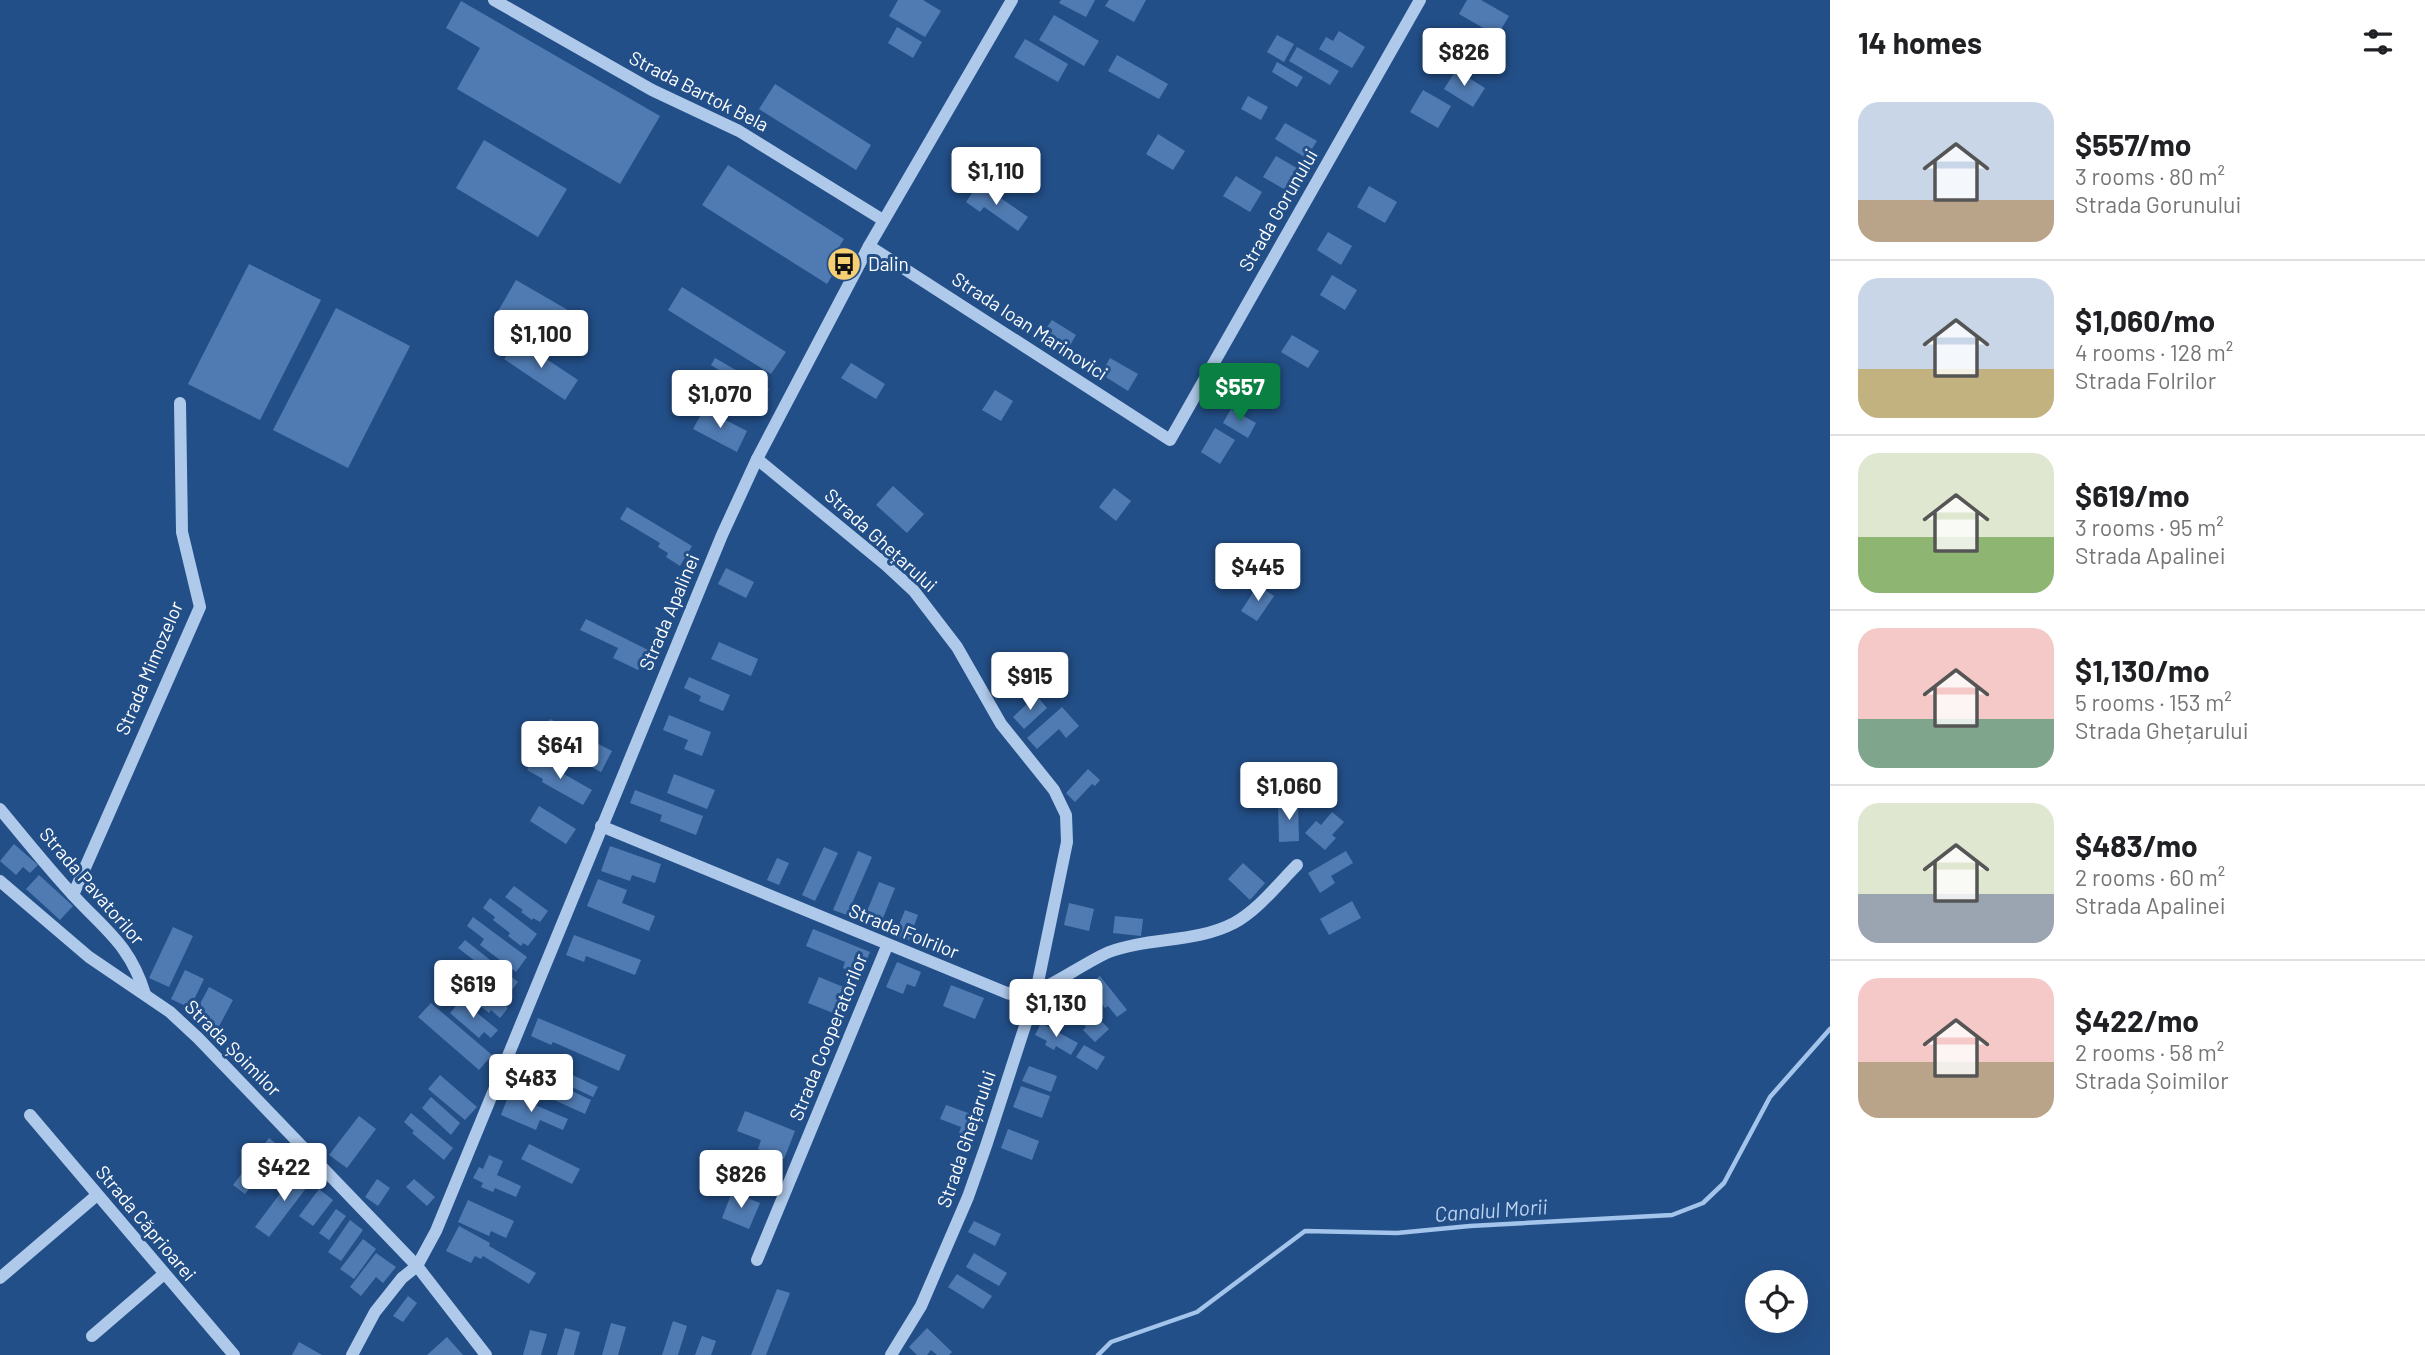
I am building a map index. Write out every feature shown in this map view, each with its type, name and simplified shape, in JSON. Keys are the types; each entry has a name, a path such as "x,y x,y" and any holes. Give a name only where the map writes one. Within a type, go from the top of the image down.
{"street":[{"name":"Strada Bartok Bela","path":"494,0 652,90 739,131 883,220"},
{"name":"Strada Apalinei","path":"352,1355 375,1312 391,1290 417,1266 436,1231 601,826 722,535 757,459 883,220 1012,0"},
{"name":"Strada Gorunului","path":"1170,439 1420,0"},
{"name":"Strada Ioan Marinovici","path":"869,246 1170,439"},
{"name":"Strada Mimozelor","path":"73,895 200,607 182,532 180,403"},
{"name":"Strada Ghețarului","path":"757,459 914,590 957,647 1002,724 1061,802 1066,815 1067,842 1036,992 968,1197 921,1306 891,1355"},
{"name":"Strada Pavatorilor","path":"0,809 73,895 128,954 145,993"},
{"name":"Strada Folrilor","path":"601,826 887,946 1007,993 1023,996 1036,992"},
{"path":"1036,992 1109,952 1128,946 1217,931 1237,921 1297,865"},
{"name":"Strada Șoimilor","path":"0,881 89,957 145,993 198,1038 417,1266 486,1355"},
{"name":"Strada Cooperatorilor","path":"757,1260 887,946"},
{"name":"Strada Căprioarei","path":"30,1115 234,1355"},
{"path":"0,1278 97,1195"},
{"path":"92,1336 164,1274"}],"building":[{"path":"898,0 923,0 941,11 925,37 889,16"},
{"path":"1061,0 1095,0 1086,17 1059,3"},
{"path":"1109,0 1146,0 1134,22 1105,6"},
{"path":"1467,0 1481,0 1509,16 1497,36 1459,14"},
{"path":"461,1 660,116 620,184 457,89 480,48 446,28"},
{"path":"1054,15 1099,41 1084,66 1039,40"},
{"path":"897,27 922,42 913,58 888,43"},
{"path":"1339,31 1365,47 1352,68 1319,49 1326,37 1333,41"},
{"path":"1277,35 1294,44 1284,62 1267,52"},
{"path":"1025,39 1068,64 1058,82 1014,57"},
{"path":"1297,47 1339,71 1330,85 1289,61"},
{"path":"1117,55 1168,84 1159,99 1108,71"},
{"path":"1277,62 1303,77 1297,87 1272,72"},
{"path":"1456,70 1485,88 1473,107 1444,89"},
{"path":"775,84 871,145 856,170 759,109"},
{"path":"1423,90 1451,106 1438,128 1410,112"},
{"path":"1248,96 1268,107 1261,120 1241,109"},
{"path":"1285,123 1317,141 1306,158 1275,139"},
{"path":"1158,134 1185,151 1173,170 1146,154"},
{"path":"484,140 567,189 538,237 456,188"},
{"path":"1276,156 1302,171 1289,192 1263,177"},
{"path":"728,165 844,239 830,261 838,266 827,284 702,205"},
{"path":"1236,176 1262,192 1250,212 1223,196"},
{"path":"979,183 1028,217 1018,231 984,207 980,212 966,202"},
{"path":"1369,186 1397,202 1385,223 1357,207"},
{"path":"1328,232 1352,246 1341,265 1317,250"},
{"path":"249,264 321,300 260,420 188,384"},
{"path":"1332,275 1357,290 1345,310 1320,295"},
{"path":"516,280 580,317 561,350 497,313"},
{"path":"682,287 786,352 771,374 668,310"},
{"path":"336,308 410,346 348,468 273,430"},
{"path":"1052,320 1076,335 1066,352 1041,336"},
{"path":"1292,335 1319,351 1308,368 1281,352"},
{"path":"518,340 578,380 565,400 504,359"},
{"path":"715,358 769,389 760,404 721,381 725,374 711,365"},
{"path":"1110,358 1138,374 1128,391 1101,374"},
{"path":"851,363 885,384 876,399 841,378"},
{"path":"995,390 1013,401 1001,421 982,410"},
{"path":"704,409 747,431 737,452 693,429"},
{"path":"1231,409 1256,423 1248,438 1223,423"},
{"path":"1215,428 1235,440 1220,464 1201,452"},
{"path":"893,486 924,514 907,533 876,505"},
{"path":"1114,488 1131,501 1116,521 1099,507"},
{"path":"627,507 692,546 680,566 666,557 668,553 658,547 660,543 620,519"},
{"path":"726,568 754,582 746,598 718,584"},
{"path":"1258,585 1274,596 1257,621 1241,611"},
{"path":"586,619 648,650 638,670 613,658 618,648 580,630"},
{"path":"719,642 758,659 751,676 711,659"},
{"path":"689,677 730,695 723,711 699,701 701,696 684,688"},
{"path":"1036,695 1047,708 1024,729 1013,717"},
{"path":"1062,707 1079,726 1066,738 1059,729 1037,749 1027,738"},
{"path":"669,715 711,732 702,756 684,749 688,740 663,730"},
{"path":"550,719 612,751 601,772 571,756 575,748 558,739 549,757 534,749"},
{"path":"534,757 592,790 583,805 542,782 543,779 527,770"},
{"path":"1088,769 1100,780 1095,786 1092,784 1075,802 1066,793"},
{"path":"674,774 715,790 707,809 667,793"},
{"path":"635,790 703,816 696,835 660,821 662,815 630,803"},
{"path":"1298,802 1299,841 1279,842 1278,803"},
{"path":"539,806 576,829 566,844 530,821"},
{"path":"1332,812 1344,822 1332,835 1336,838 1325,850 1305,833 1316,821 1321,825"},
{"path":"14,844 38,865 30,873 23,867 16,875 0,861"},
{"path":"610,846 661,864 655,883 632,875 630,881 601,871"},
{"path":"824,847 838,853 815,901 802,895"},
{"path":"858,851 872,857 847,915 833,910"},
{"path":"1346,851 1353,863 1331,876 1335,883 1320,893 1308,873"},
{"path":"777,858 789,863 779,885 767,880"},
{"path":"1243,863 1265,883 1250,900 1228,879"},
{"path":"39,875 73,906 60,920 26,889"},
{"path":"598,879 627,890 622,903 655,916 649,931 587,906"},
{"path":"879,882 895,888 879,928 863,921"},
{"path":"514,886 548,911 540,922 533,918 532,920 505,897"},
{"path":"490,898 537,934 528,946 523,943 521,946 508,936 510,933 483,908"},
{"path":"1352,901 1361,918 1329,935 1320,919"},
{"path":"1069,903 1094,909 1089,931 1064,925"},
{"path":"905,910 918,915 909,940 895,935"},
{"path":"1115,916 1143,919 1141,936 1113,933"},
{"path":"473,917 527,957 516,972 480,945 484,939 467,926"},
{"path":"173,927 193,936 169,987 149,978"},
{"path":"813,929 870,952 860,976 843,968 845,962 806,946"},
{"path":"574,935 641,960 635,975 586,956 584,962 566,955"},
{"path":"465,940 518,982 508,995 472,965 475,961 458,948"},
{"path":"897,962 921,972 915,987 907,984 903,994 886,987"},
{"path":"185,970 204,979 190,1008 171,999"},
{"path":"1100,976 1127,1010 1117,1017 1108,1006 1105,1008 1088,986"},
{"path":"819,977 853,991 843,1017 808,1003"},
{"path":"474,979 508,1008 500,1018 491,1010 489,1013 463,992"},
{"path":"951,985 984,998 975,1019 943,1006"},
{"path":"209,987 233,1000 217,1030 193,1017"},
{"path":"1073,992 1109,1029 1095,1042 1083,1030 1086,1027 1062,1002"},
{"path":"461,1000 498,1030 491,1038 484,1032 479,1038 450,1013"},
{"path":"431,1003 492,1055 479,1070 418,1017"},
{"path":"538,1018 626,1055 619,1071 553,1042 551,1045 531,1036"},
{"path":"1041,1023 1078,1043 1071,1055 1056,1046 1054,1050 1045,1045 1047,1041 1035,1035"},
{"path":"1084,1045 1105,1057 1097,1070 1076,1057"},
{"path":"519,1066 591,1100 585,1114 512,1081"},
{"path":"1029,1066 1057,1076 1051,1092 1022,1081"},
{"path":"562,1070 598,1087 593,1097 557,1080"},
{"path":"440,1075 477,1107 465,1120 428,1089"},
{"path":"1021,1086 1050,1096 1042,1118 1013,1107"},
{"path":"509,1094 568,1119 563,1130 540,1120 536,1130 501,1115"},
{"path":"431,1097 460,1123 451,1135 422,1108"},
{"path":"946,1105 982,1118 973,1142 958,1136 961,1127 940,1119"},
{"path":"745,1111 795,1131 784,1159 758,1149 761,1140 737,1131"},
{"path":"411,1113 453,1148 444,1160 412,1133 414,1131 404,1122"},
{"path":"359,1116 376,1129 347,1168 329,1155"},
{"path":"1008,1129 1039,1141 1032,1160 1001,1148"},
{"path":"269,1138 286,1151 271,1171 266,1167 245,1194 233,1185"},
{"path":"529,1144 580,1169 572,1184 521,1159"},
{"path":"489,1155 503,1161 497,1175 521,1186 516,1197 495,1188 493,1192 481,1187 483,1183 473,1178 479,1167 483,1169"},
{"path":"299,1168 313,1179 269,1237 255,1227"},
{"path":"377,1179 390,1188 378,1206 365,1197"},
{"path":"414,1179 435,1197 427,1206 406,1187"},
{"path":"319,1189 333,1200 313,1226 299,1216"},
{"path":"732,1192 760,1203 749,1229 722,1218"},
{"path":"468,1200 514,1221 506,1238 491,1231 489,1236 458,1222"},
{"path":"336,1209 346,1216 329,1240 319,1233"},
{"path":"350,1220 363,1230 341,1261 328,1252"},
{"path":"974,1221 1001,1234 995,1246 968,1232"},
{"path":"459,1226 536,1273 529,1284 483,1256 481,1259 475,1256 471,1263 446,1251"},
{"path":"363,1239 376,1249 354,1279 340,1269"},
{"path":"376,1253 396,1267 383,1283 376,1277 361,1296 350,1287"},
{"path":"974,1253 1007,1273 999,1286 966,1267"},
{"path":"957,1274 992,1296 983,1309 948,1287"},
{"path":"777,1289 790,1293 766,1355 751,1355"},
{"path":"408,1296 417,1303 403,1322 393,1316"},
{"path":"673,1321 687,1326 678,1355 662,1355"},
{"path":"611,1323 626,1327 618,1355 602,1355"},
{"path":"565,1328 580,1332 574,1355 557,1355"},
{"path":"927,1328 952,1352 949,1355 937,1355 931,1350 927,1355 917,1355 909,1347"},
{"path":"530,1330 547,1334 541,1355 523,1355"},
{"path":"702,1336 716,1341 711,1355 695,1355"},
{"path":"447,1337 463,1355 427,1355"},
{"path":"299,1342 322,1355 292,1355"}],"waterway":[{"name":"Canalul Morii","path":"1098,1355 1111,1342 1197,1312 1305,1231 1397,1233 1470,1226 1672,1215 1703,1203 1724,1183 1770,1097 1830,1029"}],"place":[{"name":"Dalin","path":"844,264"}]}
